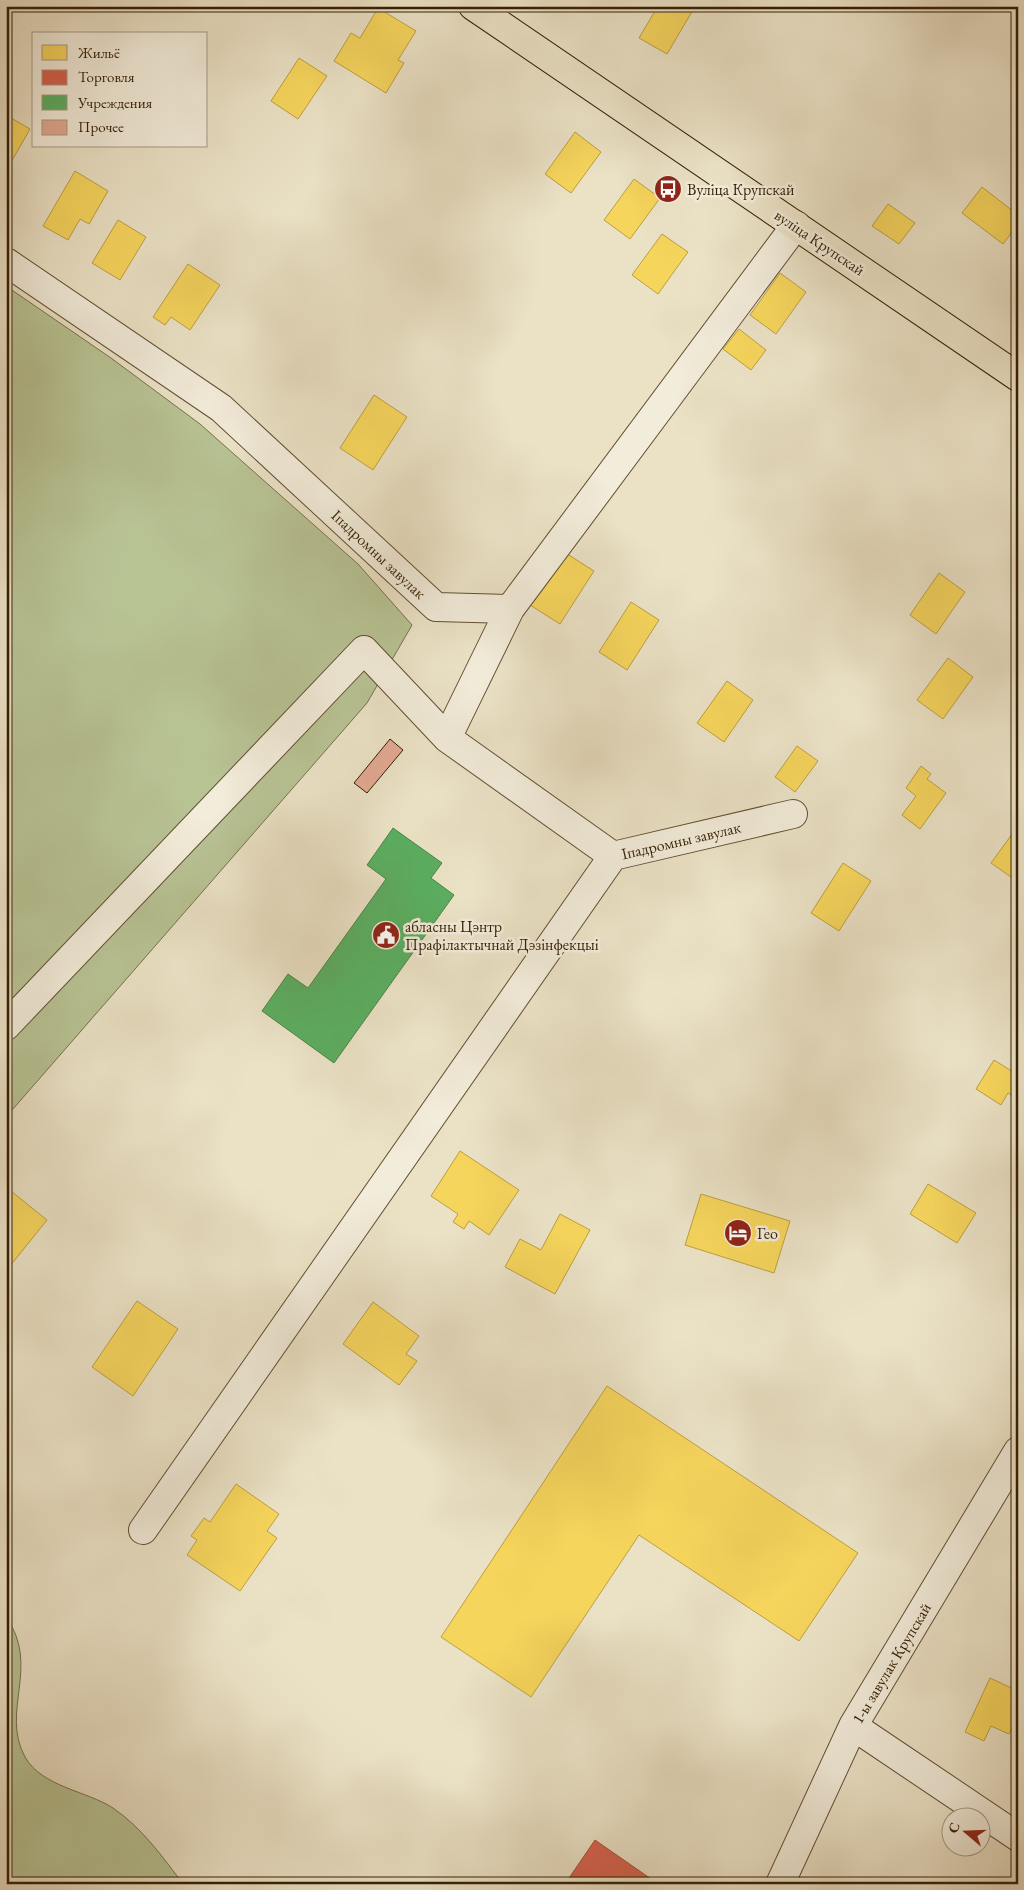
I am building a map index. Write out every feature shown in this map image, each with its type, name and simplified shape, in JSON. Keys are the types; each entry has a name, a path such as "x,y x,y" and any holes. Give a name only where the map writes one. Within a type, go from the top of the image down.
{"main road":[{"name":"вуліца Крупскай","path":"473,6 1018,377"}],"street":[{"path":"447,738 510,609 796,225"},
{"name":"Іпадромны завулак","path":"6,262 222,408 436,607 510,609"},
{"name":"Іпадромны завулак","path":"6,1026 364,650 447,738 613,856 793,814"},
{"path":"143,1530 613,856"},
{"name":"1-ы завулак Крупскай","path":"780,1884 853,1726 1018,1451"},
{"path":"853,1726 1018,1837"}],"green space":[{"path":"6,286 111,358 200,424 358,564 412,625 367,703 6,1117"},
{"path":"6,1617 16,1635 20,1653 21,1671 16,1723 18,1740 25,1757 33,1767 53,1782 102,1802 133,1824 151,1843 183,1884 6,1884"}],"building: Жильё":[{"path":"658,6 686,6 693,10 667,54 639,38"},
{"path":"378,8 416,31 398,60 404,63 386,93 334,61 351,33 360,38"},
{"path":"299,58 327,76 298,119 271,101"},
{"path":"6,115 30,129 6,171"},
{"path":"575,132 601,152 571,193 545,174"},
{"path":"75,171 108,191 89,224 80,219 68,240 43,226"},
{"path":"634,179 660,198 630,239 604,220"},
{"path":"982,187 1018,215 1018,224 1003,244 962,213"},
{"path":"888,204 915,223 899,244 872,226"},
{"path":"118,220 146,237 120,280 92,263"},
{"path":"662,234 688,252 658,294 632,275"},
{"path":"188,264 220,285 190,330 171,317 165,325 153,317"},
{"path":"780,273 806,292 776,334 750,315"},
{"path":"739,329 766,350 751,370 723,349"},
{"path":"374,395 407,417 373,470 340,448"},
{"path":"561,550 594,571 560,624 527,603"},
{"path":"939,573 965,592 936,634 910,615"},
{"path":"631,602 659,620 627,670 599,652"},
{"path":"948,658 973,677 943,719 917,700"},
{"path":"727,681 753,700 724,742 697,723"},
{"path":"797,746 818,761 795,792 775,777"},
{"path":"921,766 931,774 927,779 946,793 920,829 902,815 916,796 906,788"},
{"path":"1018,826 1018,882 991,863"},
{"path":"843,863 871,881 839,931 811,913"},
{"path":"994,1060 1018,1075 1018,1099 1008,1093 1001,1105 976,1089"},
{"path":"460,1151 519,1190 489,1235 469,1221 464,1229 453,1222 458,1214 431,1196"},
{"path":"928,1184 976,1213 957,1243 910,1214"},
{"path":"6,1187 47,1220 10,1266 6,1263"},
{"name":"Гео","path":"701,1194 790,1221 774,1273 685,1245"},
{"path":"560,1214 590,1230 555,1294 505,1267 520,1239 541,1250"},
{"path":"137,1301 178,1329 133,1396 92,1367"},
{"path":"373,1302 419,1336 406,1354 417,1361 399,1385 343,1344"},
{"path":"607,1386 858,1553 799,1641 639,1535 531,1697 441,1637"},
{"path":"236,1484 279,1514 267,1531 277,1538 240,1591 187,1555 197,1540 191,1536 204,1518 210,1522"},
{"path":"990,1678 1018,1691 1018,1716 1009,1734 991,1726 984,1741 965,1732"}],"building: Торговля":[{"path":"595,1840 654,1881 652,1884 565,1884"}],"building: Учреждения":[{"name":"абласны Цэнтр Прафілактычнай Дэзінфекцыі","path":"393,828 442,863 431,878 454,895 334,1063 262,1011 288,974 308,988 386,879 367,865"}],"building: Прочее":[{"path":"390,739 403,750 367,793 354,783"}],"place":[{"name":"Вуліца Крупскай","path":"668,189"},
{"name":"абласны Цэнтр Прафілактычнай Дэзінфекцыі","path":"386,935"},
{"name":"Гео","path":"738,1233"}]}
